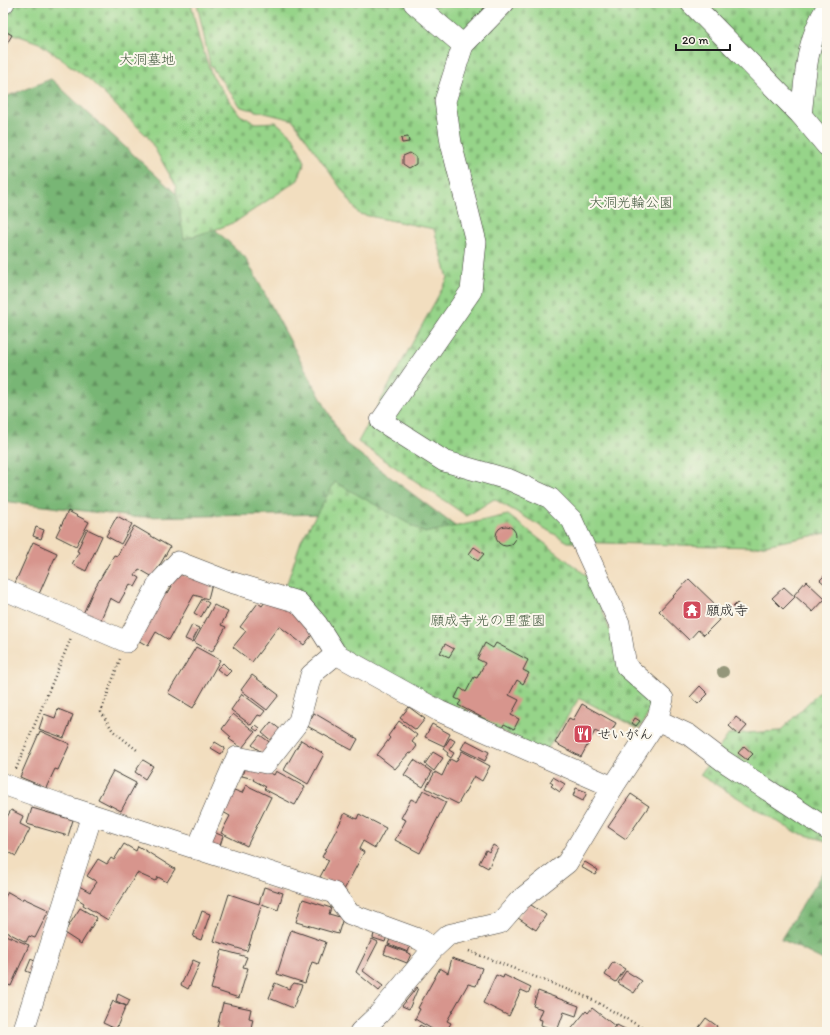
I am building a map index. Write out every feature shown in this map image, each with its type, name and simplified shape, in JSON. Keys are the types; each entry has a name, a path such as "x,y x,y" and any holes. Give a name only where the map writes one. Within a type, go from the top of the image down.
{"street":[{"path":"414,3 464,44"},
{"path":"360,1032 379,1014 433,949 448,935 500,923 520,900 567,863 612,787 657,720 663,699 626,666 619,623 572,520 550,498 510,480 444,462 381,421 471,291 476,242 451,143 445,101 464,44 504,3"},
{"path":"691,3 801,115 827,146"},
{"path":"801,115 808,51 816,25 827,8"},
{"path":"3,589 126,642 159,582 178,562 227,581 298,602 317,624 336,654 439,711 612,787"},
{"path":"197,849 237,757 266,763 299,721 311,675 336,654"},
{"path":"657,720 689,735 722,760 827,829"},
{"path":"6,785 92,815 334,893 350,914 421,940 433,949"},
{"path":"23,1032 92,815"}],"path":[{"path":"6,785 79,621"},
{"path":"126,642 101,712 113,731 137,750"},
{"path":"448,935 462,948 589,998 650,1032"}],"green space":[{"name":"大洞墓地","path":"12,3 191,3 199,39 212,76 240,115 256,123 276,122 293,137 305,162 298,180 237,221 184,239 175,184 148,137 90,80 39,43 3,30 3,24"},
{"name":"大洞光輪公園","path":"197,3 827,3 827,533 754,547 568,542 494,499 467,516 358,442 448,278 434,229 359,214 293,120 241,107 210,65"},
{"path":"51,79 245,257 345,443 467,535 440,565 338,514 133,517 3,501 3,98"},
{"name":"願成寺 光の里霊園","path":"335,482 425,533 508,515 591,579 615,645 657,700 639,729 579,698 545,753 341,650 285,589 301,541"},
{"path":"827,684 827,841 795,832 700,775 729,734 780,731"},
{"path":"827,865 827,962 781,939"}],"building":[{"path":"5,31 12,35 5,47 3,46 3,35"},
{"path":"408,137 409,142 402,143 401,138"},
{"path":"410,153 416,157 416,164 409,168 403,164 403,156"},
{"path":"68,511 89,522 76,546 56,536"},
{"path":"117,516 132,524 121,544 106,536"},
{"path":"134,526 170,547 153,577 139,569 135,575 140,578 135,587 130,584 119,603 110,598 99,624 82,616 94,589 114,555 117,556"},
{"path":"502,526 510,526 516,532 516,540 510,546 502,546 496,540 496,532"},
{"path":"36,527 44,530 41,539 33,536"},
{"path":"87,529 102,536 86,571 72,564 79,552 77,551"},
{"path":"33,542 57,553 39,594 15,583"},
{"path":"474,547 484,554 478,561 469,554"},
{"path":"175,573 212,583 208,599 194,595 169,640 156,632 148,646 136,639 161,588 168,593 172,586 169,585"},
{"path":"827,573 827,586 820,580"},
{"path":"689,579 719,608 713,614 719,620 704,635 698,630 689,640 659,611"},
{"path":"806,581 825,599 813,612 794,595"},
{"path":"784,587 795,597 783,609 772,598"},
{"path":"270,595 287,604 315,631 304,645 279,626 252,662 233,647 246,631 240,627 258,603 262,606"},
{"path":"202,599 209,603 201,617 194,613"},
{"path":"737,603 741,608 738,612 733,607"},
{"path":"214,605 228,612 221,625 226,627 212,652 194,642"},
{"path":"192,625 199,628 192,642 185,639"},
{"path":"485,643 493,648 496,643 528,660 523,670 529,673 523,684 517,680 509,695 519,700 511,715 519,719 514,729 504,724 502,728 458,705 461,701 455,698 460,688 466,692 474,677 477,678 485,663 477,659"},
{"path":"445,644 454,649 449,657 440,653"},
{"path":"196,647 220,660 193,708 168,693"},
{"path":"223,663 231,671 226,676 217,669"},
{"path":"252,675 279,695 267,710 241,690"},
{"path":"700,686 708,694 698,704 690,697"},
{"path":"242,694 265,711 261,716 258,715 251,725 231,710"},
{"path":"582,704 616,723 608,738 595,731 581,757 555,743 569,718 573,720"},
{"path":"409,707 425,719 416,730 400,718"},
{"path":"58,709 73,715 64,738 39,729 44,714 55,718"},
{"path":"314,713 358,739 352,750 307,726"},
{"path":"233,714 255,732 242,748 229,739 231,737 222,729"},
{"path":"736,717 747,726 739,735 729,726"},
{"path":"635,718 640,721 636,726 632,723"},
{"path":"399,721 417,735 412,742 417,746 395,769 377,755 390,738 388,736"},
{"path":"271,722 282,731 273,742 262,733"},
{"path":"432,724 450,734 444,746 425,737"},
{"path":"256,725 260,728 257,731 253,728"},
{"path":"40,731 70,744 58,770 55,769 46,788 20,777"},
{"path":"260,735 272,744 264,754 252,745"},
{"path":"450,738 455,741 449,750 454,753 451,758 443,749"},
{"path":"301,740 324,754 308,784 284,770"},
{"path":"466,740 489,752 485,761 461,749"},
{"path":"215,742 225,748 221,754 211,748"},
{"path":"744,746 753,754 747,760 738,753"},
{"path":"462,751 490,766 482,781 474,776 458,804 426,788 435,772 442,776 450,759 456,762"},
{"path":"433,752 443,758 434,771 425,764"},
{"path":"143,760 153,766 145,779 135,772"},
{"path":"414,760 432,772 423,787 404,775"},
{"path":"245,766 260,767 274,775 276,771 305,787 295,805 264,789 266,787 253,780 254,779 242,776"},
{"path":"113,771 136,783 121,811 98,799"},
{"path":"553,777 565,784 560,792 551,786 553,784 550,782"},
{"path":"246,785 271,797 247,846 221,833 230,816 223,812 234,790 242,793"},
{"path":"576,788 587,792 583,801 573,796"},
{"path":"423,790 446,802 420,853 395,840 406,820 401,818 411,799 417,802"},
{"path":"631,794 649,806 626,839 608,827"},
{"path":"32,808 73,820 68,836 27,824"},
{"path":"11,810 23,816 20,824 30,829 16,856 3,849 3,815 7,817"},
{"path":"345,813 357,819 359,814 386,828 375,848 363,841 359,849 364,852 344,890 320,877 329,860 322,857"},
{"path":"211,831 223,836 219,849 205,847"},
{"path":"124,844 136,851 138,846 175,869 167,882 158,877 155,881 137,873 108,920 83,905 84,903 73,896 79,886 90,892 97,882 87,876 98,859 107,864 111,858 114,860"},
{"path":"493,845 498,848 488,868 479,863 486,850 489,852"},
{"path":"585,862 598,870 595,875 581,867"},
{"path":"264,887 283,893 278,910 262,904 247,951 214,941 229,894 259,904"},
{"path":"8,892 22,900 23,898 49,910 35,938 29,936 26,942 3,930 3,900"},
{"path":"303,899 331,908 329,914 343,918 338,934 296,922"},
{"path":"528,903 546,915 536,930 518,918"},
{"path":"80,908 97,918 81,944 64,933"},
{"path":"202,911 210,914 201,940 193,937"},
{"path":"291,930 326,942 318,964 312,962 305,983 277,974"},
{"path":"374,933 387,936 385,942 373,938"},
{"path":"3,934 29,945 11,986 3,983"},
{"path":"372,939 378,942 363,971 383,986 379,991 356,972"},
{"path":"390,939 410,947 408,952 388,944"},
{"path":"387,945 411,954 407,963 384,954"},
{"path":"222,950 247,957 243,967 248,968 239,998 211,989"},
{"path":"452,958 482,968 476,986 468,984 447,1021 451,1023 446,1032 437,1032 415,1019 420,1009 418,1008 440,968 448,973"},
{"path":"31,959 36,962 31,973 26,971"},
{"path":"193,960 200,963 188,989 181,985"},
{"path":"613,962 625,969 616,982 605,975"},
{"path":"626,971 642,981 634,993 618,983"},
{"path":"496,975 503,978 504,975 531,988 528,993 521,990 509,1016 483,1003"},
{"path":"275,983 289,989 294,983 302,985 293,1008 269,998"},
{"path":"417,987 418,988 409,1009 402,1006"},
{"path":"538,991 579,1006 576,1016 564,1012 557,1031 541,1025 542,1020 538,1019 542,1009 533,1006"},
{"path":"118,994 130,1000 127,1006 116,1001"},
{"path":"113,1001 126,1006 116,1029 103,1023"},
{"path":"223,1003 251,1009 249,1018 253,1019 250,1032 221,1032 222,1029 217,1027"},
{"path":"592,1008 615,1026 610,1032 569,1032 586,1011 588,1013"},
{"path":"706,1018 717,1026 713,1032 701,1032 697,1030"},
{"path":"420,1025 433,1032 416,1032"},
{"path":"617,1025 631,1032 613,1032"}],"place":[{"name":"願成寺","path":"692,610"},
{"name":"せいがん","path":"583,734"}]}
